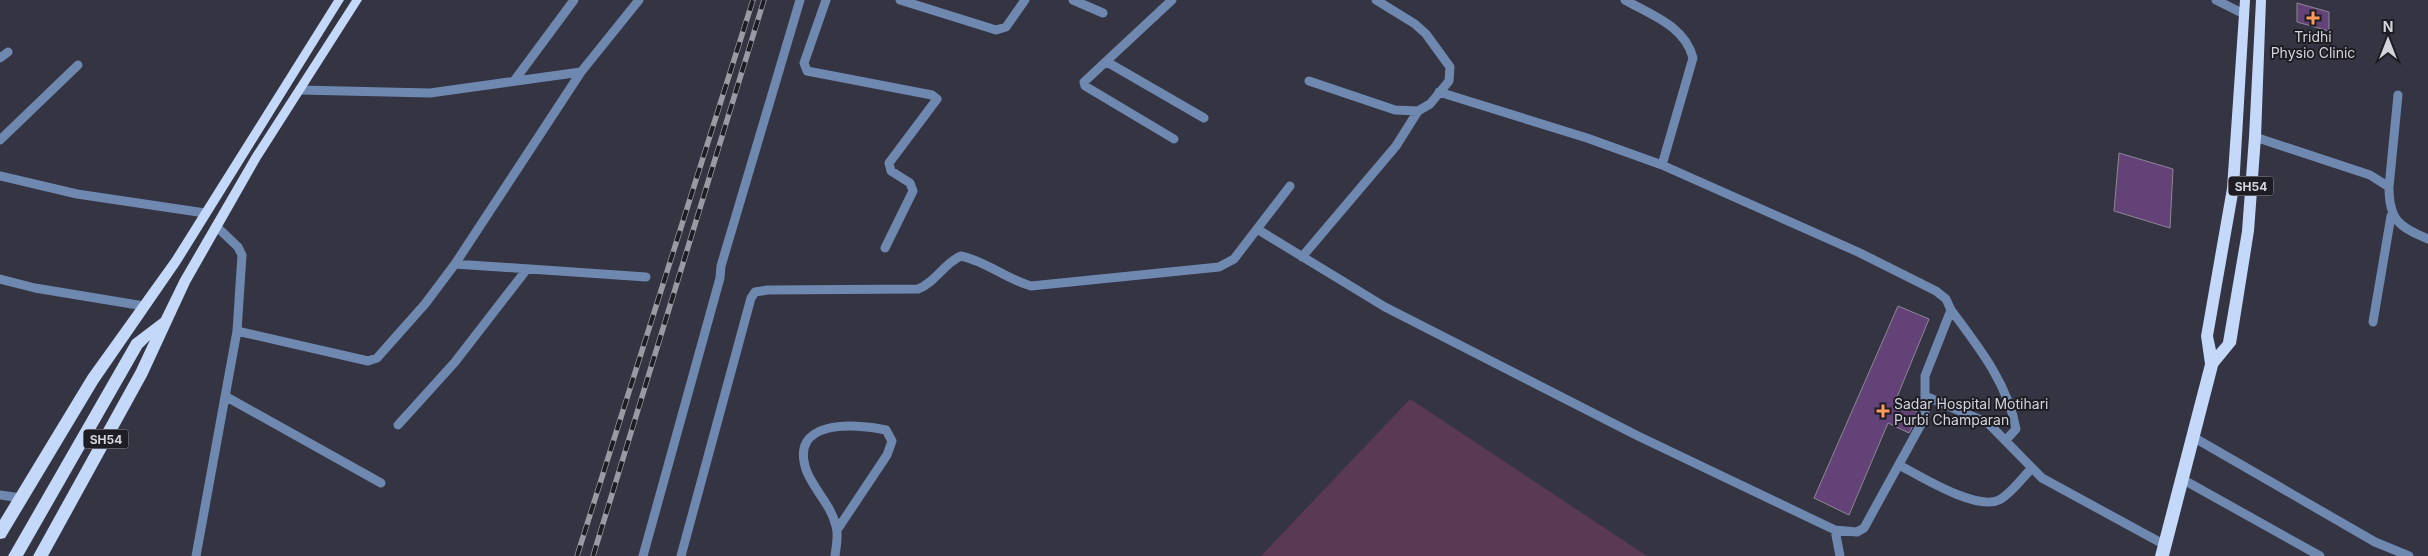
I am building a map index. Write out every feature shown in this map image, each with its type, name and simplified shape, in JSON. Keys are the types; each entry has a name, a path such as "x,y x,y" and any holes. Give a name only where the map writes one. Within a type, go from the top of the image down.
{"main road":[{"path":"137,344 133,322 205,213 339,0"},
{"path":"167,319 184,282 256,158 357,0"},
{"name":"SH54","path":"2163,551 2212,364 2207,336 2233,188 2245,0"},
{"name":"SH54","path":"2212,364 2229,344 2248,231 2255,137 2261,0"},
{"name":"SH54","path":"15,556 137,344 167,319"},
{"name":"SH54","path":"40,556 142,372 167,319"},
{"name":"SH54","path":"0,533 93,379 133,322"}],"street":[{"path":"514,81 574,0"},
{"path":"237,331 361,360 373,360 380,355 425,304 455,264 581,72 639,0"},
{"path":"643,556 720,278 721,266 800,0"},
{"path":"826,0 804,63 807,71 932,96 937,99 889,163 891,171 910,183 913,191 885,248"},
{"path":"900,0 996,30 1006,27 1025,0"},
{"path":"1074,0 1103,13"},
{"path":"1172,0 1107,62 1084,80 1086,86 1174,139"},
{"path":"1302,257 1396,146 1418,111 1430,104 1451,76 1447,63 1426,34 1415,24 1376,0"},
{"path":"1625,0 1677,31 1686,38 1693,50 1691,67 1662,165"},
{"path":"2216,0 2244,14"},
{"path":"0,58 8,52"},
{"path":"1107,62 1204,118"},
{"path":"0,140 78,65"},
{"path":"300,90 430,93 581,72"},
{"path":"1309,81 1395,110 1418,111"},
{"path":"1439,92 1587,138 1662,165 1876,261 1936,291 1946,299 1951,310 1971,336 1987,362 2011,410 2016,429 2006,440"},
{"path":"2373,322 2391,216 2388,201 2398,95"},
{"path":"2255,137 2370,174 2389,187"},
{"path":"0,176 77,194 205,213"},
{"path":"681,556 751,298 755,292 768,290 918,289 928,285 952,260 961,256 970,258 1013,281 1032,286 1211,268 1225,265 1234,259 1290,186"},
{"path":"2391,216 2409,232 2428,239"},
{"path":"196,556 237,331 242,256 238,247 216,226"},
{"path":"1257,229 1385,307 1638,436 1836,530 1857,532 1864,528 1925,416 1925,376 1951,310"},
{"path":"455,264 646,277"},
{"path":"398,425 455,362 527,269"},
{"path":"0,280 35,288 144,306"},
{"path":"225,396 381,483"},
{"path":"1925,396 1977,417 1992,426 2032,468 2053,486 2163,551"},
{"path":"835,556 837,530 833,517 805,464 806,444 818,430 829,427 877,428 886,430 892,441 887,455 837,530"},
{"path":"2193,437 2375,542 2409,556"},
{"path":"1899,465 1971,499 1990,503 1999,500 2032,468"},
{"path":"0,495 21,498"},
{"path":"1836,530 1840,556"}],"lane":[{"path":"2182,479 2320,556"}],"shaded area":[{"path":"1410,399 1647,556 1261,556"}],"building":[{"path":"2297,3 2329,12 2329,31 2297,22"},
{"path":"2119,153 2173,169 2170,228 2114,211"},
{"path":"1898,306 1929,319 1895,402 1919,413 1919,415 1909,433 1888,423 1849,515 1814,498"}],"railway":[{"path":"577,556 753,0"},
{"path":"593,556 764,0"}],"place":[{"name":"Tridhi Physio Clinic","path":"2313,18"},
{"name":"Sadar Hospital Motihari Purbi Champaran","path":"1883,411"}]}
